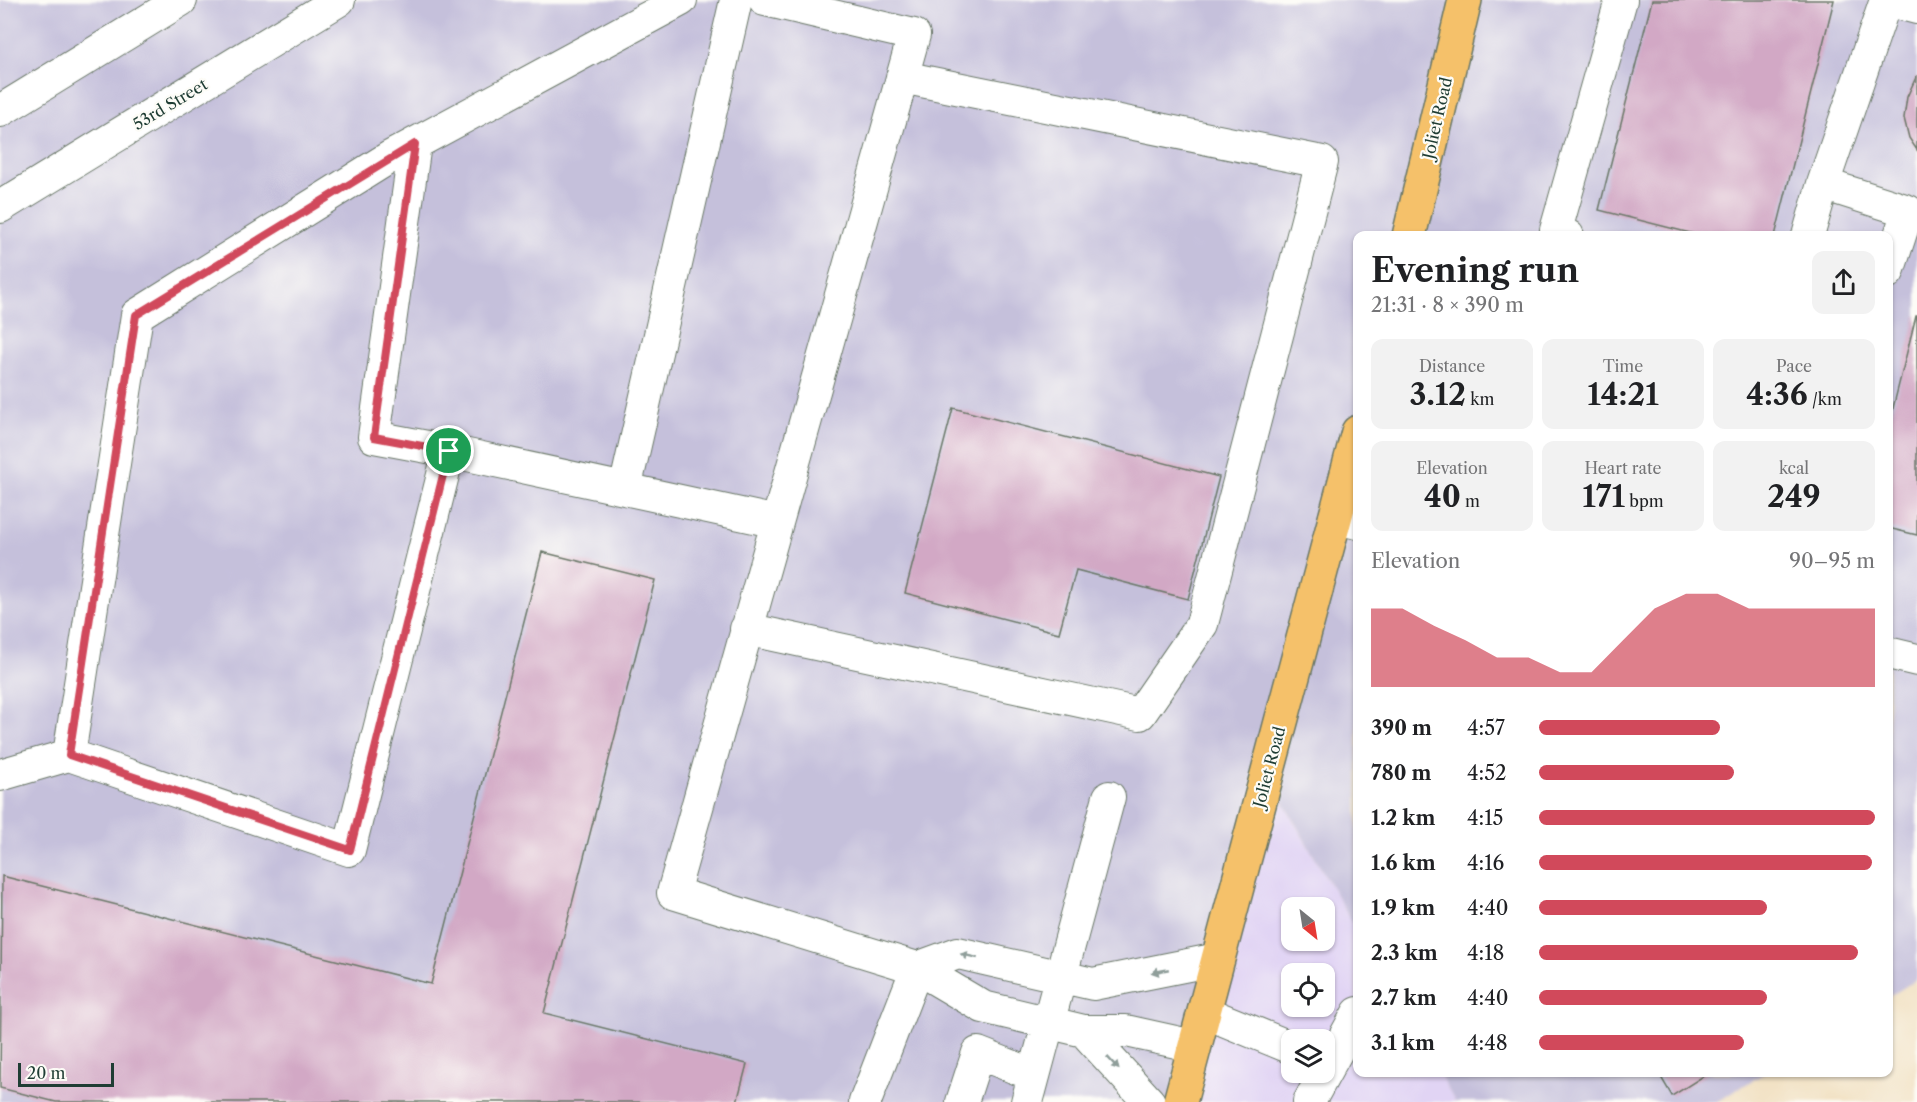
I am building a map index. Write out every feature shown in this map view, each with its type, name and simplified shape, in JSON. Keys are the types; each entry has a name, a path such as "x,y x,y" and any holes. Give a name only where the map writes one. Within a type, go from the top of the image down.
{"main road":[{"name":"Joliet Road","path":"1410,231 1460,2"},
{"name":"Joliet Road","path":"1180,1102 1218,959 1346,521 1353,469"}],"street":[{"path":"0,111 181,0"},
{"name":"53rd Street","path":"0,207 339,0"},
{"path":"69,755 136,315 415,144 681,0"},
{"path":"625,489 736,0"},
{"path":"765,0 914,35 674,893 917,968 982,1007 1084,1031 1126,1031 1194,1047"},
{"path":"1558,231 1556,230 1621,0"},
{"path":"1809,231 1823,184 1886,0 1917,8"},
{"path":"746,629 1140,714 1202,624 1322,162 902,76"},
{"path":"415,144 374,437 777,522"},
{"path":"1823,184 1908,211 1893,257"},
{"path":"0,775 69,755 350,850 449,451"},
{"path":"1893,654 1917,660"},
{"path":"962,1102 978,1053 1030,1088 1109,797"},
{"path":"865,1102 917,968 958,953 1093,984 1218,959"},
{"path":"1204,1012 1281,1044"},
{"path":"1335,1050 1353,1021"},
{"path":"1084,1031 1149,1102"},
{"path":"1309,1102 1318,1083"}],"shaded area":[{"path":"0,0 1917,0 1917,979 1893,994 1893,231 1353,231 1353,924 1259,760 1170,1102 0,1102"},
{"path":"1258,759 1353,924 1353,1077 1441,1077 1455,1102 1170,1102"},
{"path":"1441,1077 1758,1077 1716,1102 1455,1102"}],"building":[{"path":"1652,0 1834,0 1776,231 1682,231 1599,210"},
{"path":"1917,75 1917,150 1909,138 1904,118 1907,97"},
{"path":"1917,316 1917,535 1893,529 1893,408"},
{"path":"953,408 1219,477 1188,599 1076,570 1059,633 905,593"},
{"path":"542,552 655,580 544,1013 747,1064 737,1102 56,1102 0,1088 2,876 431,984"},
{"path":"1661,1077 1702,1077 1672,1096"}],"route":[{"path":"415,144 374,437 449,451 350,850 69,755 136,315 390,157 415,144"}]}
